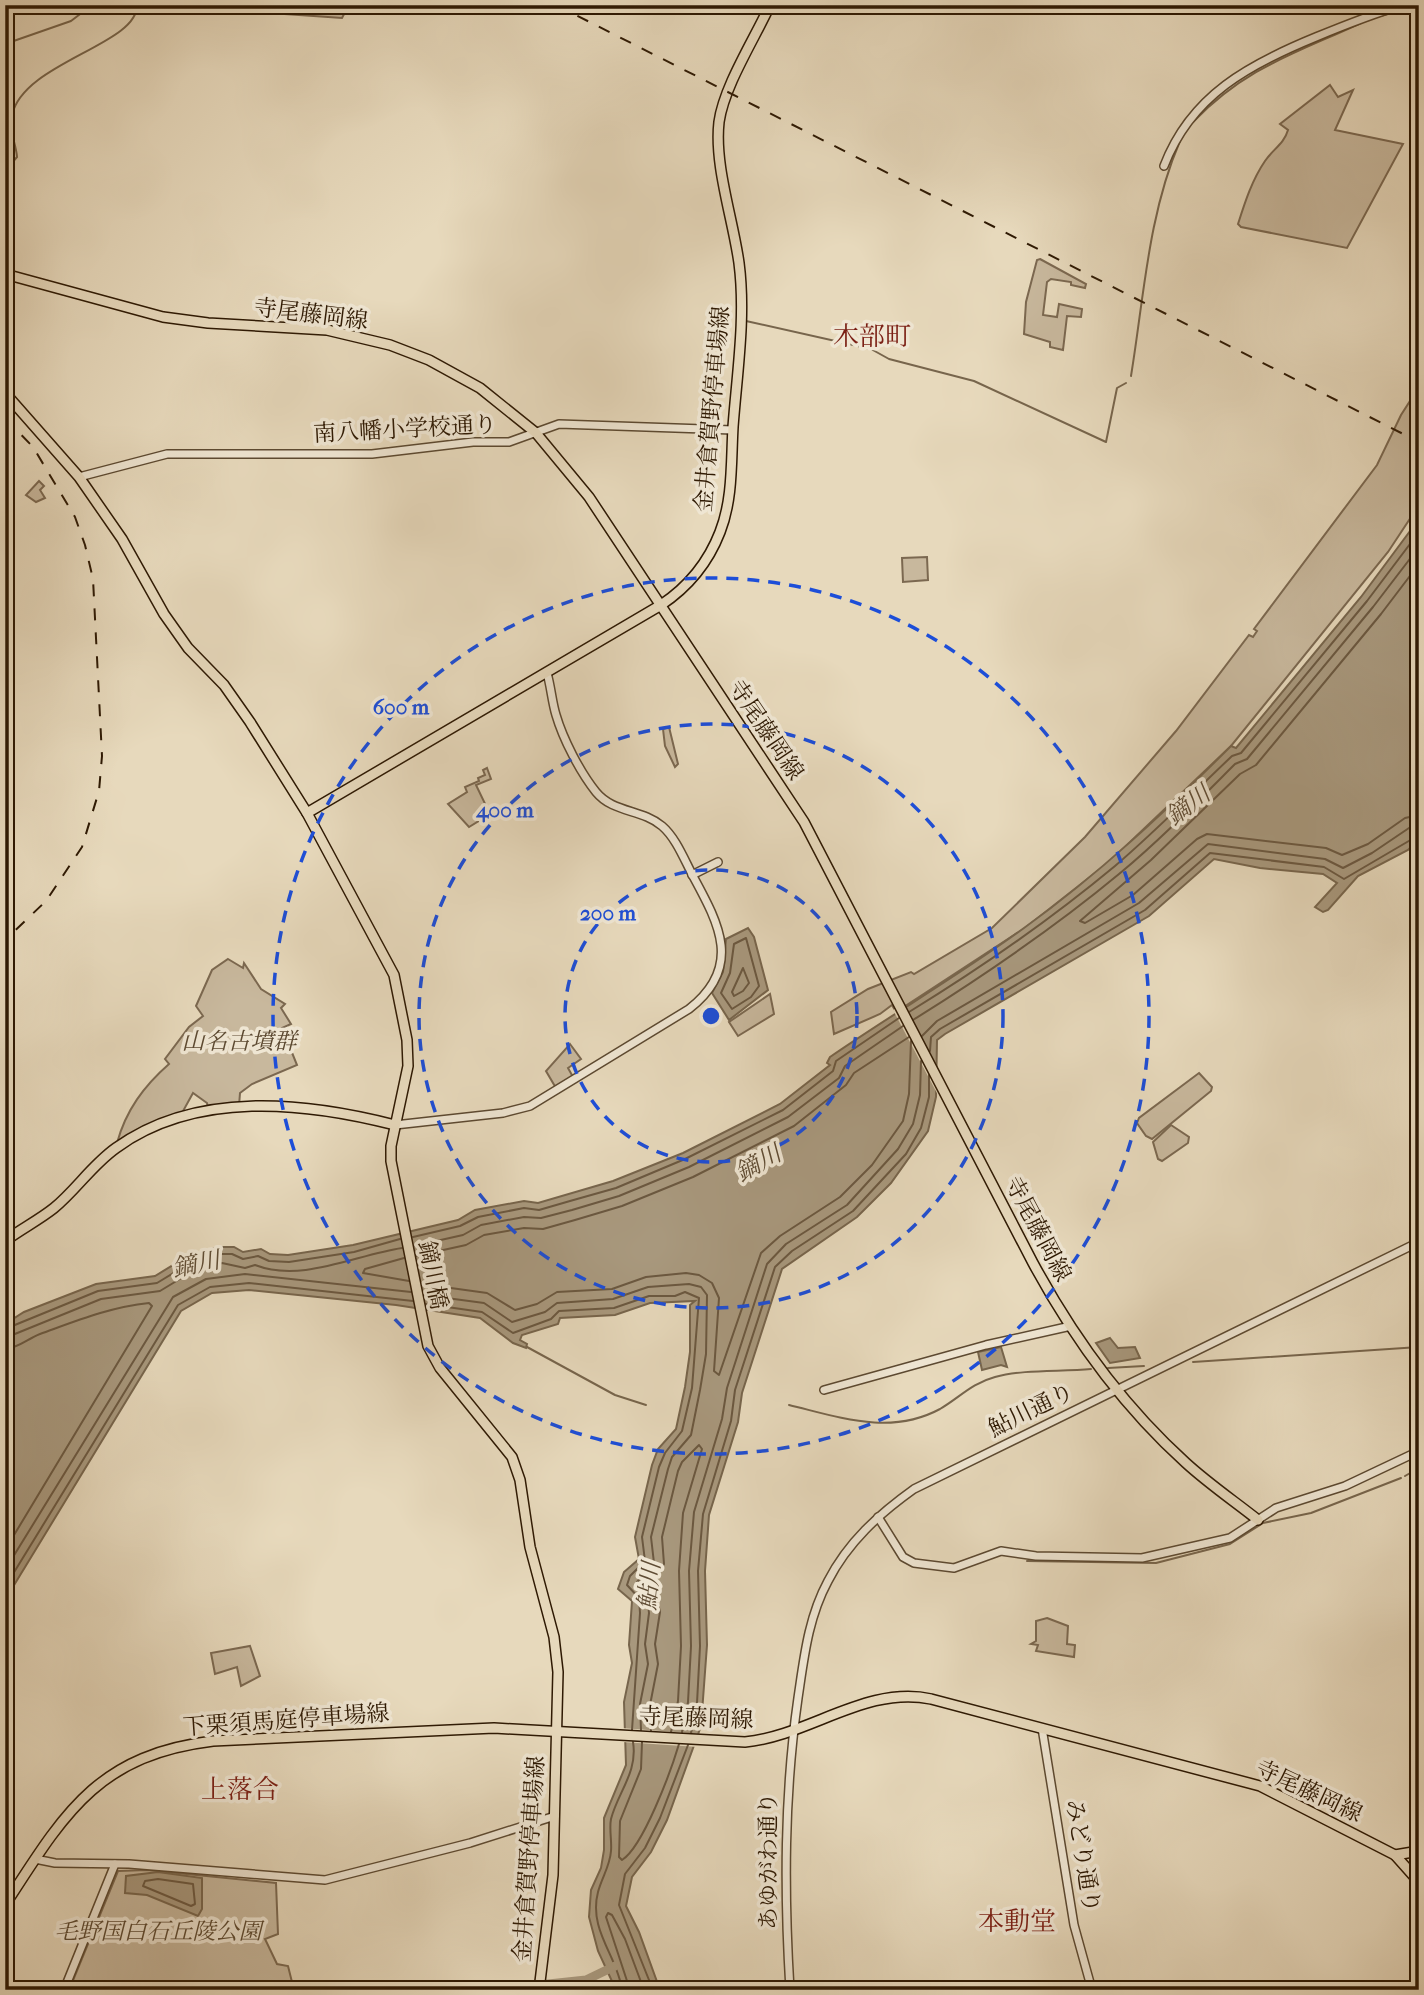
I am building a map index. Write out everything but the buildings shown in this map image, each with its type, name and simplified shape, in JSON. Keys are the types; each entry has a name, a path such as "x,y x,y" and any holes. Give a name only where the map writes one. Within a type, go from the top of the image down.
{"main road":[{"name":"金井倉賀野停車場線","path":"307,813 661,605 691,580 705,561 720,533 729,495 741,326 740,281 726,197 719,122 733,84 770,5"},
{"name":"寺尾藤岡線","path":"5,274 163,317 217,324 327,330 390,345 429,360 480,388 536,433 589,498 804,822 880,973 1030,1256 1071,1326 1115,1390 1187,1464 1258,1520"},
{"path":"5,393 79,477 122,539 164,614 188,648 235,699 307,813 394,975 408,1051 407,1076 395,1125 351,1114 290,1106 223,1109 173,1118 117,1147 92,1167 55,1207 5,1241"},
{"name":"鏑川橋","path":"395,1125 391,1161 427,1344 440,1368 507,1449 517,1469 527,1534 554,1637 561,1731"},
{"name":"寺尾藤岡線","path":"561,1731 717,1742 754,1741 793,1732 882,1698 900,1695 932,1699 1259,1786 1395,1855 1419,1882"},
{"name":"下栗須馬庭停車場線","path":"5,1905 75,1804 93,1787 132,1761 171,1747 213,1741 470,1729 561,1731"},
{"name":"金井倉賀野停車場線","path":"539,1989 549,1921 561,1731"},
{"path":"1395,1855 1419,1851"}],"street":[{"path":"1164,166 1171,147 1190,118 1224,85 1256,63 1364,17 1403,5"},
{"name":"南八幡小学校通り","path":"79,477 167,454 372,454 473,442 509,442 559,424 733,430"},
{"path":"395,1125 503,1113 530,1106 696,1003 716,976 722,947 718,923 692,875 664,827 650,818 614,806 595,790 557,718 547,673"},
{"path":"692,875 718,862"},
{"name":"鮎川通り","path":"793,1732 806,1644 815,1609 836,1566 878,1517 914,1489 1419,1242"},
{"path":"824,1390 979,1347 1071,1326"},
{"path":"878,1517 903,1557 914,1563 954,1568 1001,1551 1048,1556 1158,1556 1230,1538 1276,1508 1368,1477 1419,1451"},
{"name":"みどり通り","path":"1042,1728 1074,1925 1092,1990"},
{"name":"あゆがわ通り","path":"790,1990 785,1860 793,1732"},
{"path":"35,1859 325,1880 444,1850 555,1816"},
{"path":"64,1990 115,1864"}],"green space":[{"path":"273,5 349,5 342,18 271,13"},
{"path":"1330,85 1338,97 1353,90 1335,130 1403,144 1347,248 1241,227 1238,224 1256,176 1288,130 1280,124"},
{"path":"1040,259 1086,284 1085,288 1071,285 1071,282 1051,279 1047,282 1043,315 1057,317 1059,304 1082,309 1081,317 1067,316 1063,350 1050,347 1050,342 1024,334 1026,302 1037,260"},
{"path":"1419,387 1419,505 1388,552 1231,746 1109,862 1025,928 896,1012 892,1005 880,1014 834,1034 831,1012 868,989 911,972 914,974 992,928 1085,837 1176,731 1249,635 1253,637 1257,631 1254,629 1377,465 1401,415"},
{"path":"39,481 44,486 40,490 45,498 36,502 26,495"},
{"path":"927,557 928,580 903,582 902,558"},
{"path":"669,727 678,764 675,767 665,746 663,729"},
{"path":"487,768 491,779 476,785 490,814 469,827 448,804 467,792 465,787 479,781 478,778 485,775 483,770"},
{"name":"山名古墳群","path":"228,959 243,968 244,963 261,989 285,1004 281,1008 291,1024 282,1028 297,1065 252,1084 240,1093 239,1106 208,1108 207,1103 193,1093 182,1113 140,1129 117,1143 125,1120 137,1099 169,1064 165,1059 189,1027 203,1016 196,1006 212,970"},
{"path":"770,994 774,1014 738,1036 729,1022"},
{"path":"570,1044 581,1059 568,1068 573,1077 556,1088 546,1071"},
{"path":"1199,1073 1212,1087 1211,1091 1152,1139 1146,1136 1137,1123 1139,1118"},
{"path":"1171,1125 1189,1137 1188,1143 1162,1161 1158,1159 1153,1142"},
{"path":"1047,1618 1068,1626 1067,1644 1075,1645 1074,1657 1036,1651 1038,1645 1031,1644 1036,1641 1036,1621"},
{"path":"250,1646 260,1676 241,1686 237,1667 215,1674 211,1653"},
{"name":"毛野国白石丘陵公園","path":"147,1870 276,1883 278,1934 265,1939 277,1964 288,1966 294,1990 69,1990 118,1871"}],"water":[{"path":"1419,519 1419,839 1408,850 1358,876 1328,910 1323,912 1315,907 1337,883 1323,874 1260,868 1214,859 1149,916 945,1034 937,1040 936,1097 928,1131 891,1183 857,1217 782,1269 742,1393 738,1422 709,1515 705,1571 707,1645 701,1726 667,1820 651,1852 632,1877 626,1906 639,1932 660,1990 616,1990 598,1951 589,1917 591,1890 601,1868 604,1850 604,1818 626,1765 624,1702 632,1663 629,1645 632,1601 618,1589 624,1572 639,1559 635,1537 652,1465 658,1449 676,1429 690,1352 690,1305 695,1301 650,1303 615,1315 560,1318 558,1324 522,1335 520,1340 527,1344 526,1348 513,1343 480,1318 396,1305 249,1290 212,1293 181,1311 5,1600 5,1324 24,1312 96,1284 155,1276 183,1259 218,1247 234,1247 243,1252 261,1249 270,1254 288,1255 353,1245 458,1220 475,1210 524,1201 538,1203 613,1181 683,1153 780,1104 830,1065 827,1063 830,1057 976,961 1079,886 1131,841 1231,746 1236,748 1361,597"},
{"path":"748,928 754,937 768,990 729,1020 712,993 723,972 726,939"},
{"path":"1110,1338 1118,1348 1135,1347 1140,1358 1110,1363 1096,1343"},
{"path":"1001,1347 1007,1367 1001,1365 982,1370 978,1352"},
{"path":"1419,1354 1419,1422 1413,1355"},
{"path":"158,1872 202,1878 202,1909 198,1916 147,1895 125,1893 126,1876"}],"pier":[{"path":"903,1004 938,1083 939,1097 893,1010"},
{"path":"621,1728 702,1734 698,1747 623,1742"}],"waterway":[{"path":"5,44 71,21 92,5"},
{"path":"5,171 17,157 11,121 21,97 57,67 120,32 132,19 137,5"},
{"path":"1376,17 1419,6"},
{"path":"1193,122 1213,103 1252,75 1292,53 1361,23"},
{"path":"1131,376 1154,227 1169,169 1180,141"},
{"path":"746,321 871,349 889,359 974,381 1106,442 1117,388 1126,383"},
{"path":"527,1347 615,1395 646,1405"},
{"path":"1193,1362 1419,1347"},
{"path":"1108,1368 1144,1366"},
{"path":"789,1405 864,1422 902,1421 940,1409 973,1387 995,1377 1091,1369"},
{"path":"1405,1476 1419,1468"},
{"path":"1027,1561 1156,1563 1230,1544 1263,1523 1311,1513 1401,1478"},
{"path":"530,1986 586,1980 615,1966"},
{"path":"521,1990 530,1986"}],"railway":[{"path":"556,5 1419,442"},
{"path":"5,418 33,447 75,517 85,545 93,579 102,756 99,791 82,847 46,901 5,940"}],"district":[{"name":"木部町","path":"872,336"},
{"name":"上落合","path":"240,1789"},
{"name":"本動堂","path":"1017,1921"}],"water label":[{"name":"鏑川","path":"1188,805"},
{"name":"鏑川","path":"758,1163"},
{"name":"鏑川","path":"196,1264"},
{"name":"鮎川","path":"649,1586"}]}
